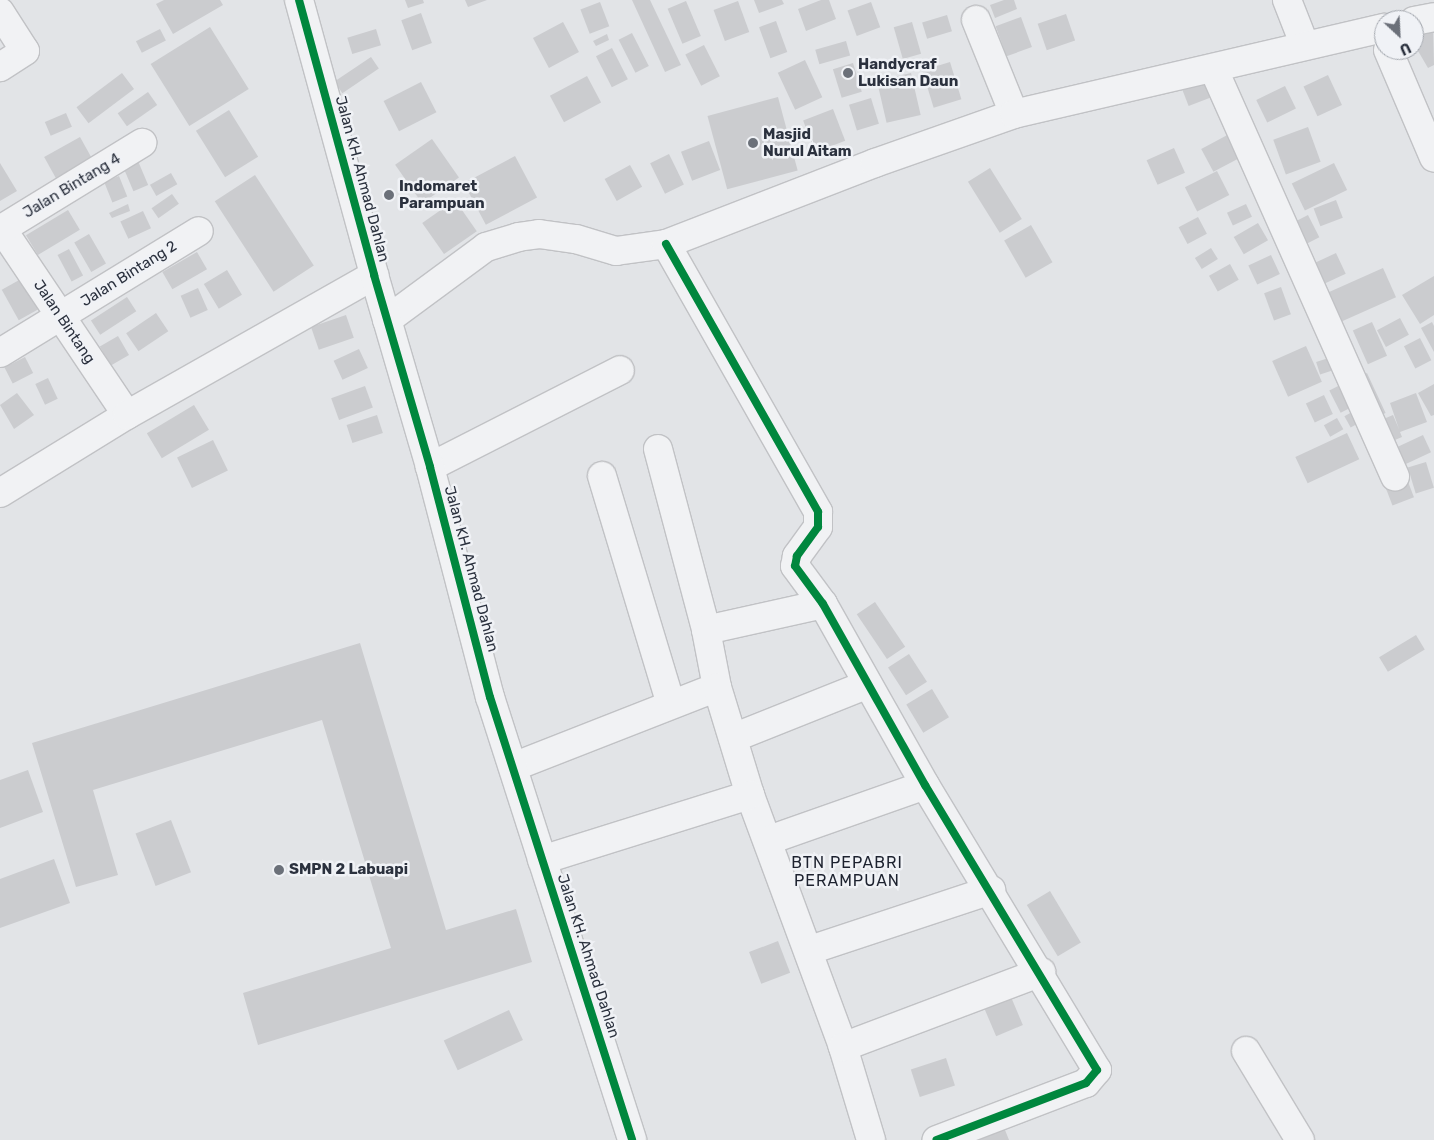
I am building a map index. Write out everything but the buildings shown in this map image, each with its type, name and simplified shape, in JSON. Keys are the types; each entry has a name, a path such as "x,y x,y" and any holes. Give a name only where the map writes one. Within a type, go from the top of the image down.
{"street":[{"name":"Jalan KH. Ahmad Dahlan","path":"300,0 374,275 430,467 490,697 632,1140"},
{"path":"1287,0 1305,46"},
{"path":"0,12 25,51 0,67"},
{"path":"976,20 1014,114"},
{"path":"387,320 486,247 518,237 539,234 576,239 616,251 666,244 875,163 1014,114 1214,70 1305,46 1374,38"},
{"path":"1394,60 1434,158"},
{"path":"1214,70 1396,476"},
{"name":"Jalan Bintang 4","path":"1,229 142,142"},
{"name":"Jalan Bintang","path":"1,229 127,414"},
{"name":"Jalan Bintang 2","path":"0,353 199,232"},
{"path":"666,244 818,512 818,527 795,561 823,604 925,785 1041,972 1098,1070 1086,1082 937,1140"},
{"path":"0,493 127,414 374,275"},
{"path":"430,467 620,370"},
{"path":"658,449 706,630 717,687 750,795 810,950 844,1047 871,1140"},
{"path":"602,476 671,704"},
{"path":"706,630 823,604"},
{"path":"733,738 868,684"},
{"path":"513,768 717,687"},
{"path":"769,840 925,785"},
{"path":"542,860 750,795"},
{"path":"810,950 991,890"},
{"path":"844,1047 1041,972"},
{"path":"1246,1051 1300,1140"}],"cycle path":[{"path":"299,0 374,275 430,467 490,697 632,1140"},
{"path":"666,244 818,512 818,527 797,556 795,566 823,604 925,785 1097,1070 1086,1083 937,1140"}],"place":[{"name":"Handycraf Lukisan Daun","path":"848,73"},
{"name":"Masjid Nurul Aitam","path":"753,143"},
{"name":"Indomaret Parampuan","path":"389,195"},
{"name":"SMPN 2 Labuapi","path":"279,870"}],"district":[{"name":"BTN PEPABRI PERAMPUAN","path":"847,872"}]}
